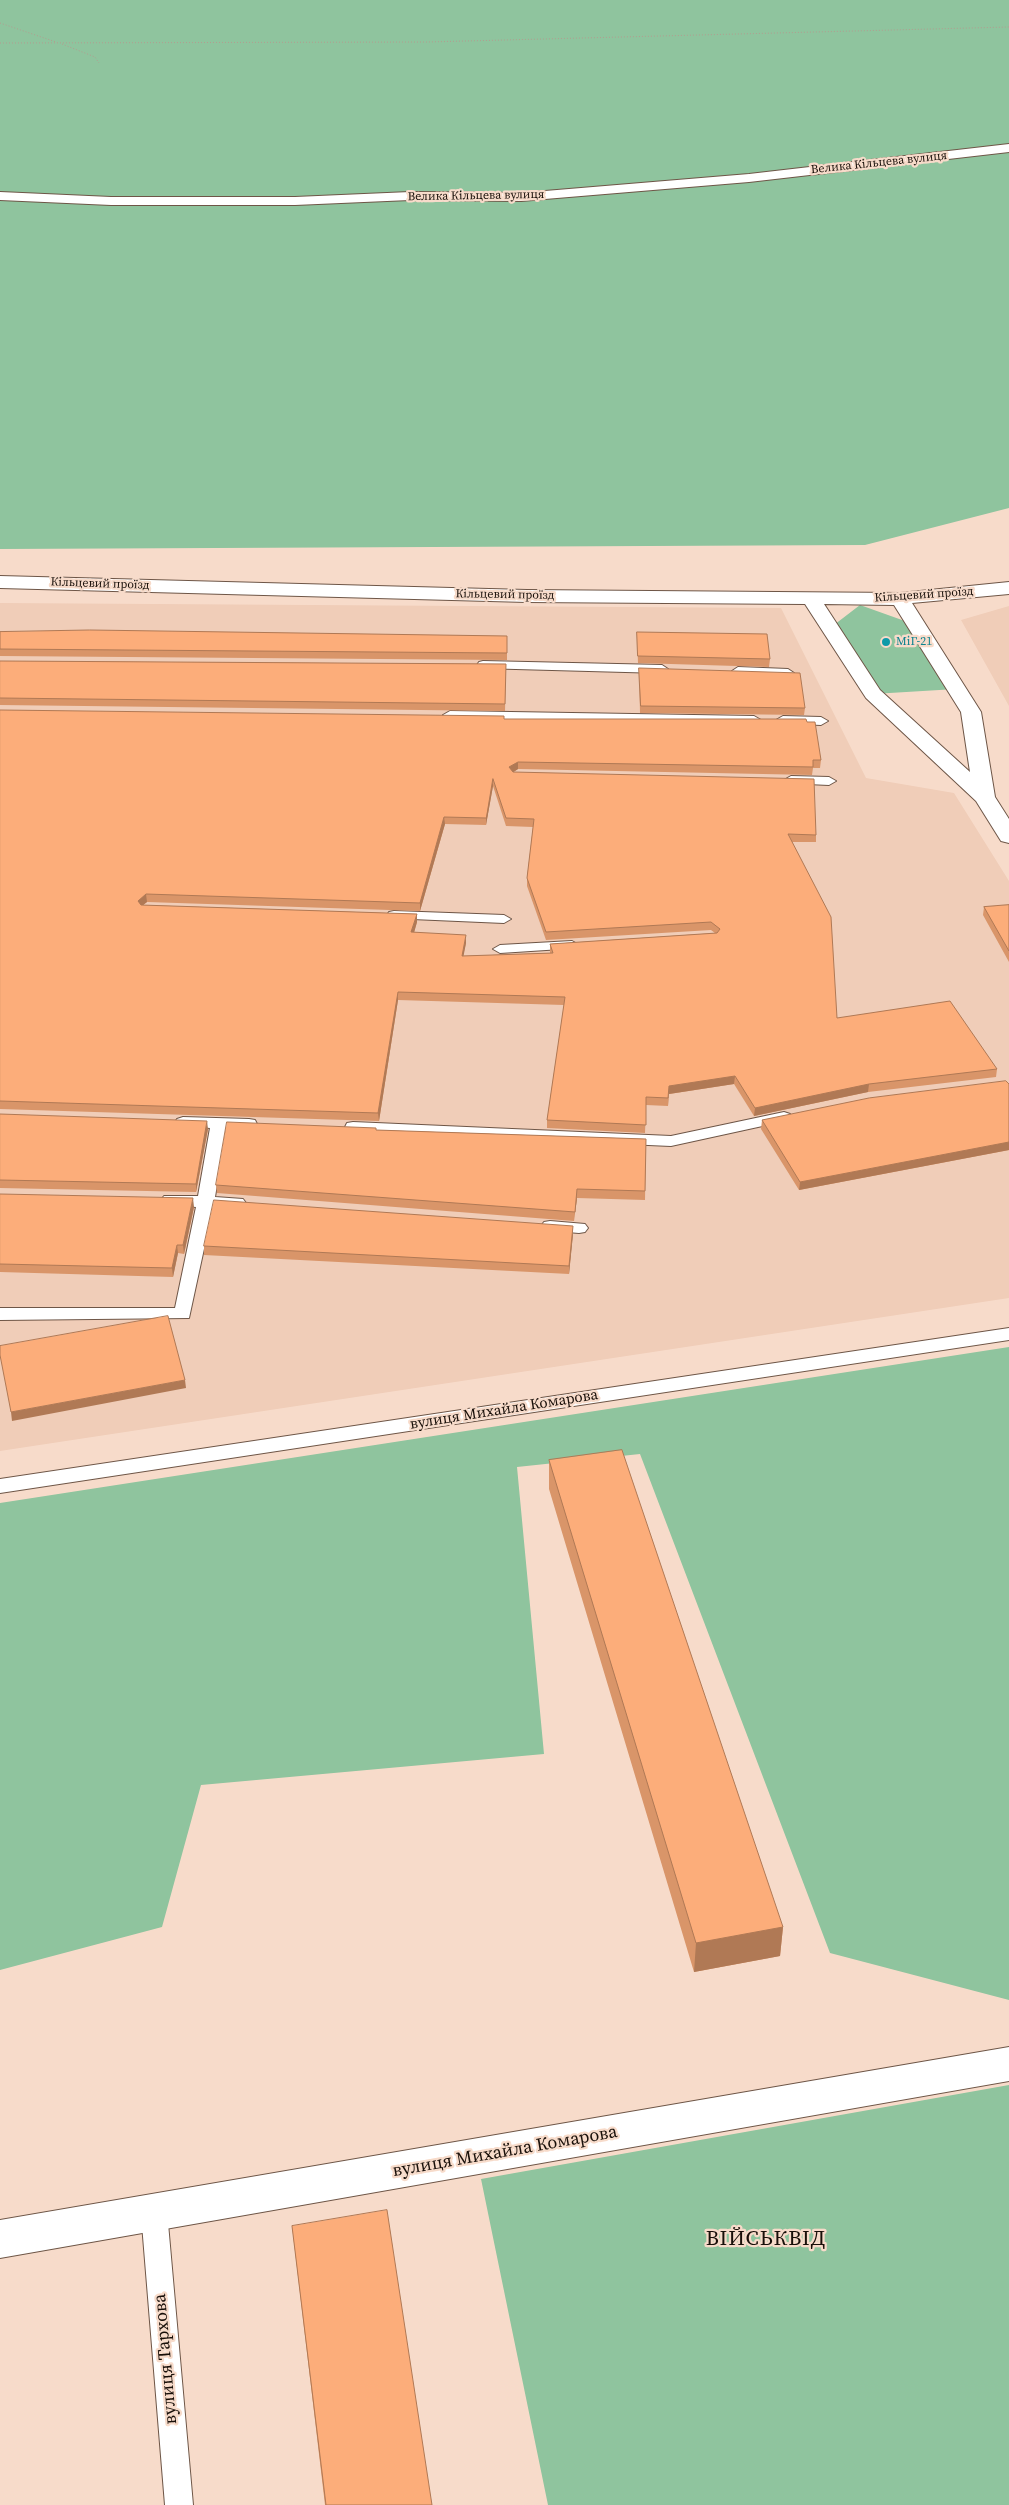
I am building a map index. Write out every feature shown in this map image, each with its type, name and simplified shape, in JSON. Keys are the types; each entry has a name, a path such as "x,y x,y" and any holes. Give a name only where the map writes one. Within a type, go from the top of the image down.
{"street":[{"name":"Велика Кільцева вулиця","path":"0,196 111,201 288,201 410,196 521,197 749,178 1009,148"},
{"name":"Кільцевий проїзд","path":"0,582 527,596 811,599 900,599 1009,588"},
{"path":"811,599 873,694 984,797 1009,836"},
{"path":"900,599 971,712 984,797"},
{"name":"вулиця Михайла Комарова","path":"0,2239 1009,2064"}],"lane":[{"path":"474,665 670,670"},
{"path":"729,671 788,673"},
{"path":"433,715 820,721"},
{"path":"780,780 829,780"},
{"path":"375,915 504,919"},
{"path":"500,949 586,944"},
{"path":"338,1127 671,1141 803,1113"},
{"path":"169,1121 268,1124"},
{"path":"0,1314 183,1314 219,1123"},
{"path":"157,1199 255,1204"},
{"path":"530,1224 579,1228"},
{"name":"вулиця Михайла Комарова","path":"0,1486 1009,1334"},
{"name":"вулиця Тархова","path":"154,2212 179,2505"}],"path":[{"path":"0,23 59,42 95,57 100,63"},
{"path":"0,43 427,42 1009,27"}],"shaded area":[{"path":"0,603 781,608 866,778 954,793 1009,881 1009,1298 0,1451"},
{"path":"1009,606 1009,706 961,620"}],"green space":[{"path":"0,0 1009,0 1009,508 865,545 0,549"},
{"path":"860,605 916,625 956,689 873,694 830,628"},
{"path":"1009,1347 1009,2000 830,1953 640,1454 517,1467 544,1754 201,1785 162,1927 0,1970 0,1503"},
{"path":"1009,2085 1009,2505 548,2505 481,2179"}],"building":[{"path":"90,630 507,636 507,653 0,649 0,632"},
{"path":"637,632 767,634 770,659 638,656"},
{"path":"0,661 506,664 505,704 0,698"},
{"path":"639,668 800,673 805,708 641,706"},
{"path":"0,710 504,716 504,719 806,719 807,722 815,722 821,760 813,760 813,767 518,762 509,767 513,772 814,779 816,835 788,834 831,917 837,1018 950,1001 997,1069 869,1084 755,1108 735,1076 669,1086 668,1098 646,1097 646,1125 547,1120 565,997 398,992 378,1113 0,1101","holes":["493,779 506,818 534,819 527,878 546,932 711,922 720,929 717,933 550,944 553,953 462,956 466,935 411,932 417,914 141,905 138,901 146,894 420,903 444,817 486,818"]},
{"path":"1009,905 1009,951 984,907"},
{"path":"1006,1081 1009,1084 1009,1142 800,1182 762,1120 869,1098"},
{"path":"0,1114 207,1121 196,1184 0,1180"},
{"path":"227,1122 376,1128 376,1130 646,1139 645,1191 577,1189 575,1212 216,1185"},
{"path":"0,1194 193,1198 183,1245 177,1245 172,1268 0,1264"},
{"path":"214,1200 573,1226 569,1266 204,1246"},
{"path":"168,1316 185,1380 11,1412 0,1346"},
{"path":"622,1450 783,1927 696,1943 549,1460"},
{"path":"387,2210 432,2505 326,2505 292,2226"}],"place":[{"name":"МіГ-21","path":"886,642"}],"district":[{"name":"ВІЙСЬКВІД","path":"766,2240"}]}
